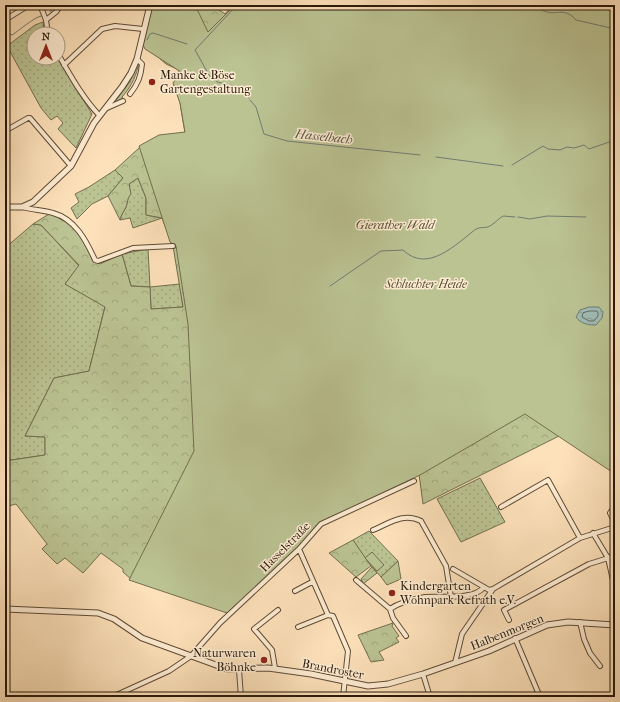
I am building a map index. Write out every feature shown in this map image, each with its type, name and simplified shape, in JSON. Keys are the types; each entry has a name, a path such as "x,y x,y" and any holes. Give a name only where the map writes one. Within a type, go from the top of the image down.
{"street":[{"path":"5,20 29,5"},
{"path":"40,5 47,26"},
{"path":"46,20 56,12 61,5"},
{"path":"22,208 32,202 71,166 99,115 122,87 137,59 150,5"},
{"path":"66,63 102,29 115,26 143,29"},
{"path":"130,94 138,83 141,74 142,64 137,59"},
{"path":"65,66 88,104 99,115"},
{"path":"104,109 123,101"},
{"path":"5,131 30,118 71,166"},
{"path":"5,207 52,212 64,217 82,235 95,260 98,261 133,248 173,246"},
{"path":"501,507 548,480 580,538"},
{"name":"Hasselstraße","path":"112,697 169,671 191,656 220,623 299,549 321,524 414,481"},
{"path":"615,506 610,513 615,523"},
{"path":"373,530 404,517 414,518 421,521 446,566 451,597"},
{"path":"455,663 462,634 493,589 580,538 615,527"},
{"path":"593,533 608,558 615,589"},
{"path":"299,549 312,582 328,615"},
{"path":"509,620 504,610 589,564 615,556"},
{"path":"453,569 489,590 493,589"},
{"path":"356,580 384,606 390,609 393,618 406,636"},
{"path":"295,591 312,582"},
{"path":"390,609 416,599 471,595 480,592 484,587"},
{"name":"Brandroster","path":"5,609 86,612 106,615 142,638 227,669 238,670 275,668 362,686 377,686 423,674 455,663"},
{"path":"275,668 272,650 254,629 278,610"},
{"path":"298,627 328,615 333,616 347,646 344,697"},
{"name":"Halbenmorgen","path":"455,663 489,651 515,638 558,622 615,625"},
{"path":"580,622 590,653 600,666"},
{"path":"515,638 539,695 527,697"},
{"path":"238,670 241,697"},
{"path":"423,674 430,697"}],"green space":[{"name":"Gierather Wald","path":"156,5 212,5 225,14 233,5 615,5 559,436 423,504 419,474 132,580 123,572 123,569 101,553 83,573 65,558 57,564 42,549 47,544 16,504 5,507 5,461 45,455 45,437 25,436 54,378 89,371 105,307 65,284 79,265 41,225 33,224 49,214 61,219 75,229 93,258 100,264 122,254 131,286 150,287 151,309 183,307 173,246 162,218 146,215 146,198 138,178 129,184 131,194 120,220 108,196 123,178 115,170 139,148 159,136 185,133 180,103 174,84 179,70 166,64 143,44"},
{"name":"Gierather Wald","path":"195,5 208,32 235,5 615,5 615,474 525,414 420,475 321,523 294,552 227,613 129,580 194,451 188,324 176,246 170,242 139,146 159,135 185,132 180,103 173,83 181,72 145,49 143,45 152,6"},
{"path":"43,22 44,26 34,26"},
{"path":"26,32 26,66 62,66 92,114 76,148 58,129 63,123 57,116 51,120 41,108 7,46"},
{"path":"138,63 140,67 138,67 130,87 122,97 123,98 114,103 129,83"},
{"path":"115,170 123,178 108,196 92,204 77,219 71,208 79,202 75,194 89,187"},
{"path":"138,178 146,198 146,215 162,218 133,228 130,218 120,220 130,194 129,184"},
{"path":"33,224 41,225 79,266 65,284 105,306 89,371 54,378 25,436 45,437 45,455 5,461 5,248"},
{"path":"148,249 150,287 131,286 122,254"},
{"path":"180,284 183,307 151,309 150,287"},
{"path":"480,478 505,522 461,542 437,499"},
{"path":"369,531 398,561 381,577 366,560 353,540"},
{"path":"353,540 371,566 356,577 329,553"},
{"path":"372,552 384,565 377,571 365,558"},
{"path":"398,561 401,579 387,585 381,577"},
{"path":"372,567 377,573 363,584 361,579"},
{"path":"393,623 392,626 399,636 396,638 399,642 379,652 384,660 371,662 358,635"}],"water":[{"path":"589,307 599,307 603,312 602,318 596,325 585,324 576,317 580,310"}],"waterway":[{"path":"5,14 12,5"},
{"name":"Hasselbach","path":"50,12 56,5"},
{"name":"Hasselbach","path":"237,5 195,50 209,75 217,82 234,86 249,98"},
{"path":"532,5 551,13 561,12 572,16 576,20 615,29"},
{"name":"Hasselbach","path":"7,33 12,35 41,16"},
{"name":"Hasselbach","path":"147,40 150,34 153,33 187,44"},
{"name":"Hasselbach","path":"250,100 256,107 264,134 287,141 420,155"},
{"name":"Hasselbach","path":"512,165 543,146 548,149 560,150 567,147 574,148 584,145 589,149 615,140"},
{"name":"Hasselbach","path":"436,157 503,166"},
{"path":"330,286 381,251 403,250 412,257 422,259 432,258 451,249 476,229 488,227 503,216 515,217"},
{"path":"518,217 530,219 547,216 586,217"}],"place":[{"name":"Manke & Böse Gartengestaltung","path":"152,82"},
{"name":"Kindergarten Wohnpark Refrath e.V.","path":"392,593"},
{"name":"Naturwaren Böhnke","path":"264,660"}],"park label":[{"name":"Schluchter Heide","path":"426,284"}]}
